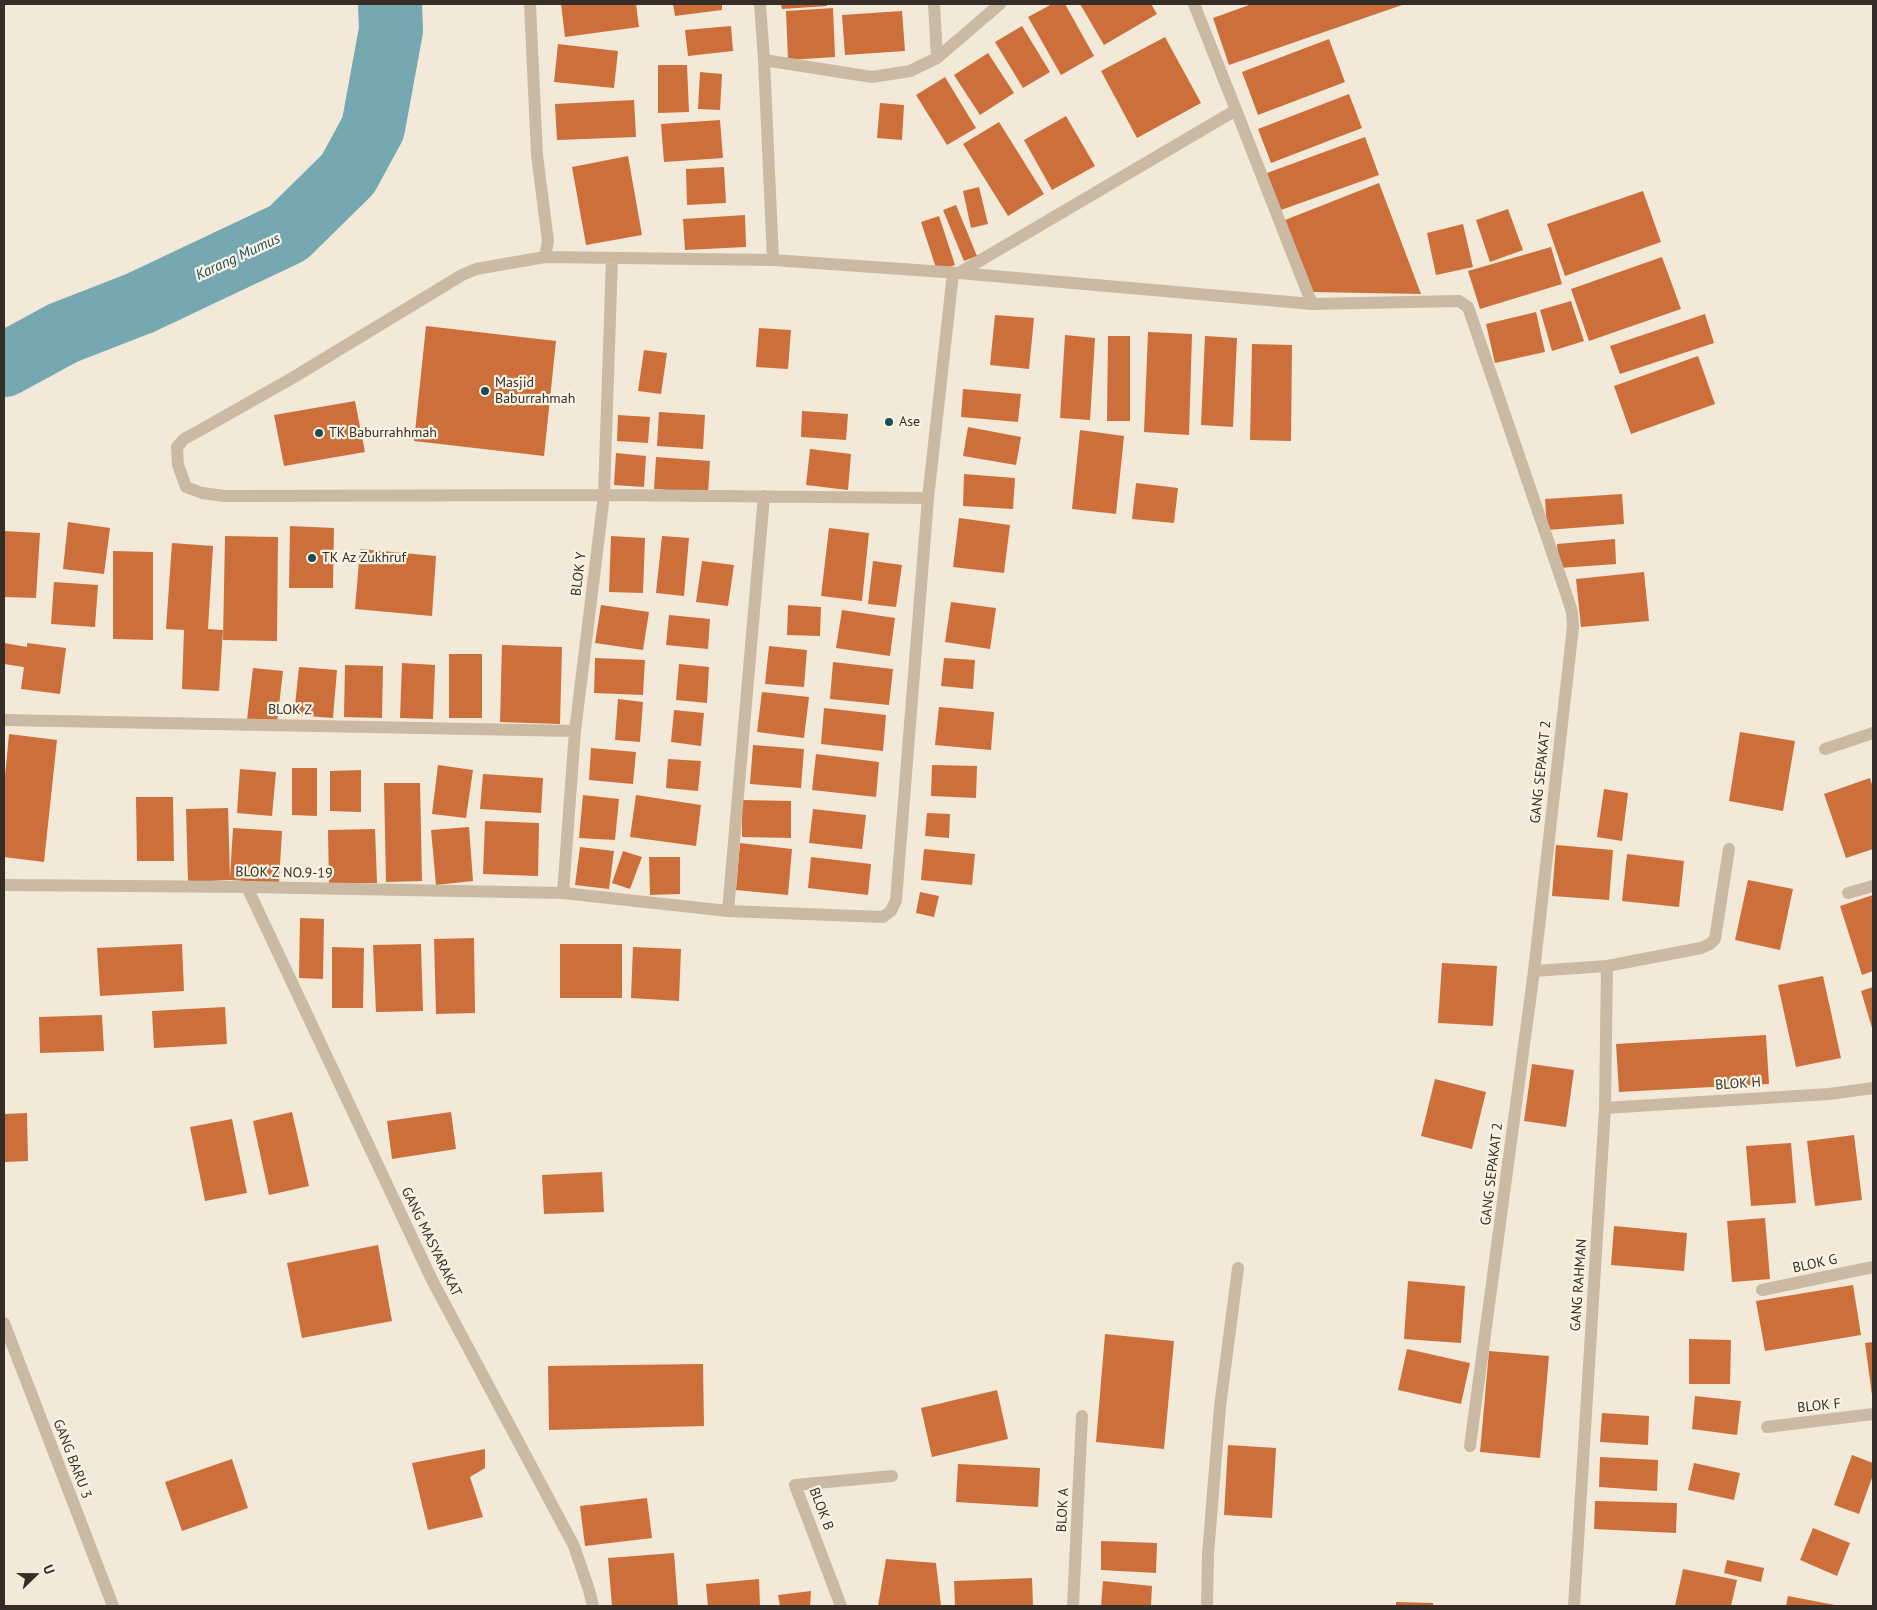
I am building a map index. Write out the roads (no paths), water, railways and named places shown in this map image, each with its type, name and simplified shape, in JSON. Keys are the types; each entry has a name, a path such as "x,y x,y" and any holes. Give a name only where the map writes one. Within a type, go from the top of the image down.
{"street":[{"path":"530,4 537,155 548,241 545,256"},
{"path":"760,4 773,260"},
{"path":"934,4 937,58"},
{"path":"764,60 872,76 910,71 937,58 1000,4"},
{"path":"928,498 604,495 224,496 202,494 186,487 178,466 177,447 184,439 294,377 462,275 476,269 545,256 773,260 956,273 1312,304 1194,4"},
{"path":"956,273 1236,110"},
{"name":"BLOK Y","path":"563,893 575,731 604,495 612,258"},
{"name":"BLOK Z NO.9-19","path":"4,885 563,893 728,911 884,917 891,911 896,900 928,498 956,273"},
{"name":"GANG SEPAKAT 2","path":"1312,304 1459,301 1468,307 1572,612 1573,627 1534,971 1470,1446"},
{"path":"728,911 764,496"},
{"name":"BLOK Z","path":"4,720 575,731"},
{"path":"1825,749 1873,733"},
{"path":"1534,971 1607,966 1701,948 1710,944 1715,939 1729,849"},
{"path":"1848,893 1873,886"},
{"name":"GANG MASYARAKAT","path":"247,888 432,1280 574,1546 590,1590 593,1606"},
{"name":"GANG RAHMAN","path":"1574,1606 1605,1108 1607,966"},
{"name":"BLOK H","path":"1605,1108 1829,1094 1873,1088"},
{"name":"BLOK G","path":"1762,1290 1873,1267"},
{"path":"1207,1606 1208,1554 1220,1407 1238,1268"},
{"name":"GANG BARU 3","path":"4,1323 113,1606"},
{"name":"BLOK F","path":"1767,1427 1873,1414"},
{"name":"BLOK A","path":"1073,1606 1082,1416"},
{"name":"BLOK B","path":"841,1606 796,1485 892,1476"}],"waterway":[{"name":"Karang Mumus","path":"4,365 63,333 140,303 288,233 348,174 373,128 391,30 390,4"}],"place":[{"name":"Masjid Baburrahmah","path":"485,391"},
{"name":"Ase","path":"889,422"},
{"name":"TK Baburrahhmah","path":"319,433"},
{"name":"TK Az Zukhruf","path":"312,558"}]}
